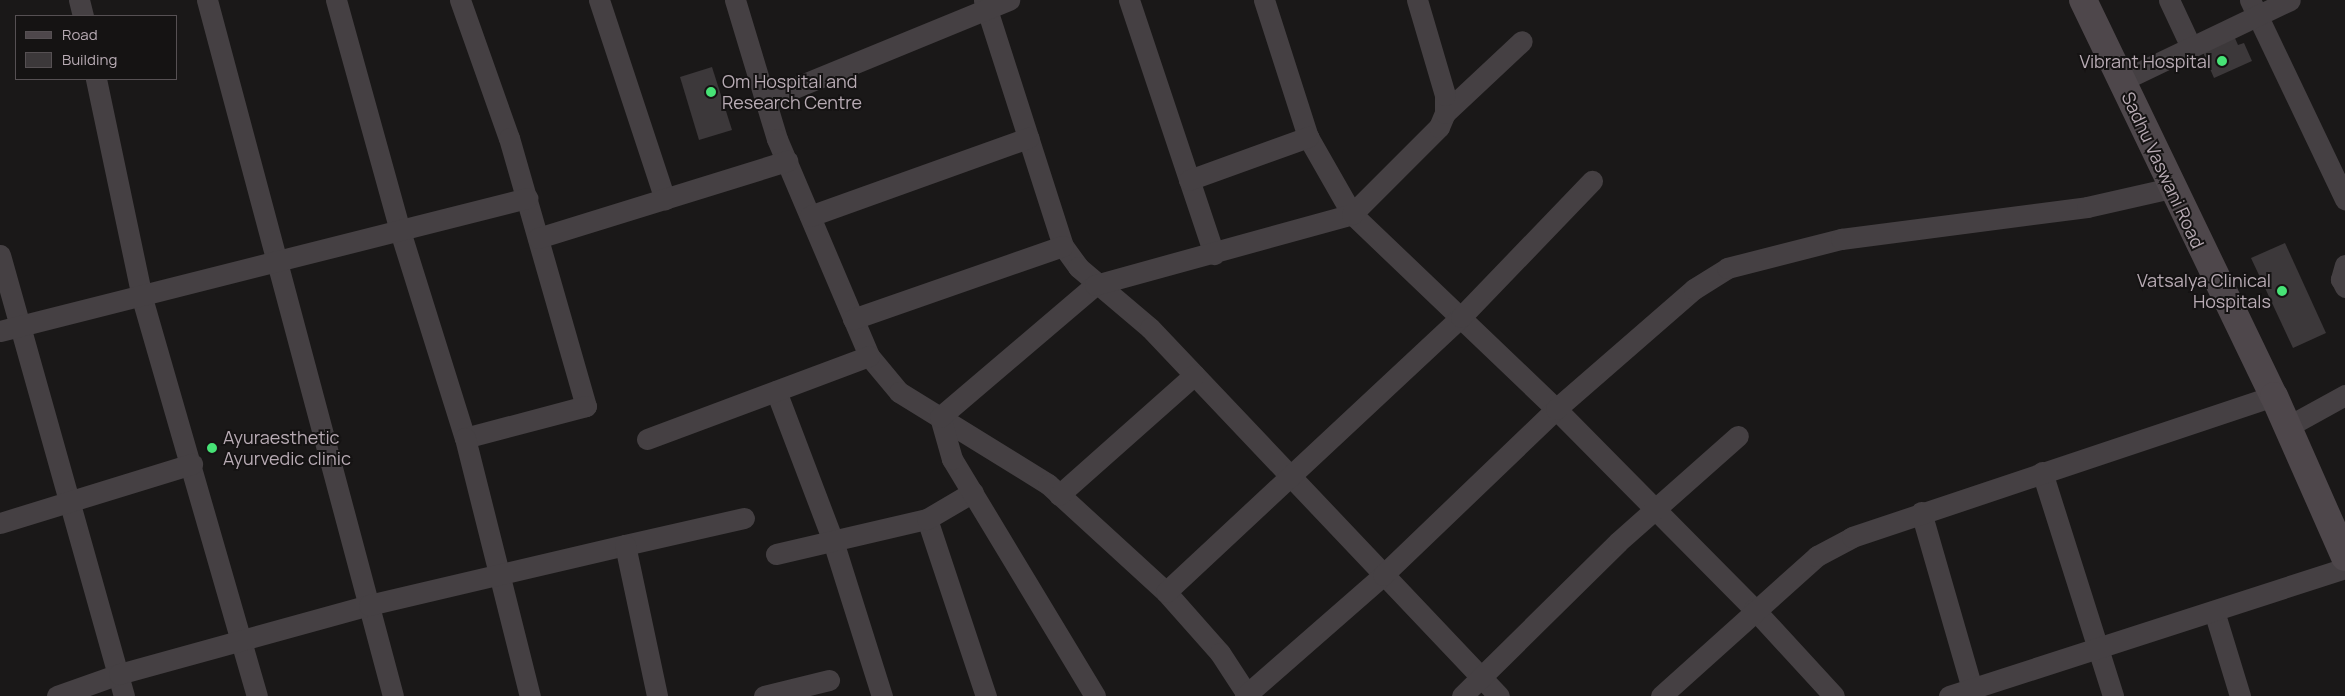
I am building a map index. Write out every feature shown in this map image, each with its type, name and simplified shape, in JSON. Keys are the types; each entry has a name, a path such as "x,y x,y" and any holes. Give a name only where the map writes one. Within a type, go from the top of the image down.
{"street":[{"path":"79,0 83,15"},
{"path":"207,0 279,262 392,696"},
{"path":"336,0 400,231 465,438 530,696"},
{"path":"460,0 527,198 586,406 465,438"},
{"path":"600,0 665,199"},
{"path":"735,0 787,161 869,356 899,392 1059,495 1166,592 1220,653 1247,696 1383,574 1556,408 1694,289 1727,268 1841,239 2087,207 2171,188"},
{"path":"766,100 986,4 1009,0"},
{"path":"1129,0 1214,254"},
{"path":"1264,0 1308,137 1352,214 1556,408 1754,609 1834,696"},
{"path":"940,417 1095,286 1352,214 1439,127 1445,113 1445,95 1417,0"},
{"name":"Sadhu Vaswani Road","path":"2082,0 2171,188 2288,427 2337,517 2345,557"},
{"path":"2169,0 2191,47"},
{"path":"2121,81 2191,47 2254,8 2290,0"},
{"path":"986,4 1063,246 1095,286 1150,328 1499,696"},
{"path":"2254,8 2345,199"},
{"path":"1445,113 1522,41"},
{"path":"96,80 142,298 244,639 257,696"},
{"path":"1189,180 1308,137"},
{"path":"810,216 1028,138"},
{"path":"538,238 787,161"},
{"path":"1166,592 1461,317 1592,181"},
{"path":"9,329 142,298 527,198"},
{"path":"853,319 1063,246"},
{"path":"0,255 9,329 69,501 124,696"},
{"path":"2345,264 2341,279 2345,287"},
{"path":"647,439 869,356"},
{"path":"1059,495 1194,375"},
{"path":"776,391 833,541 882,696"},
{"path":"2288,427 2345,395"},
{"path":"1661,696 1754,609 1818,556 1921,512 2274,396"},
{"path":"940,417 952,459 1095,696"},
{"path":"1462,696 1656,510 1738,436"},
{"path":"0,523 192,464"},
{"path":"2042,472 2113,696"},
{"path":"776,554 927,519 973,492"},
{"path":"1921,512 1973,692"},
{"path":"57,696 119,674 369,605 744,518"},
{"path":"927,519 986,696"},
{"path":"625,545 657,696"},
{"path":"1948,696 1973,692 2097,646 2214,611 2345,568"},
{"path":"2214,611 2240,696"},
{"path":"764,696 830,680"}],"building":[{"path":"2234,36 2238,45 2244,43 2252,61 2214,78 2202,50"},
{"path":"712,67 732,130 699,140 680,77"},
{"path":"2285,243 2326,333 2293,348 2251,258"}],"place":[{"name":"Vibrant Hospital","path":"2222,61"},
{"name":"Om Hospital and Research Centre","path":"711,92"},
{"name":"Vatsalya Clinical Hospitals","path":"2282,291"},
{"name":"Ayuraesthetic Ayurvedic clinic","path":"212,448"}]}
